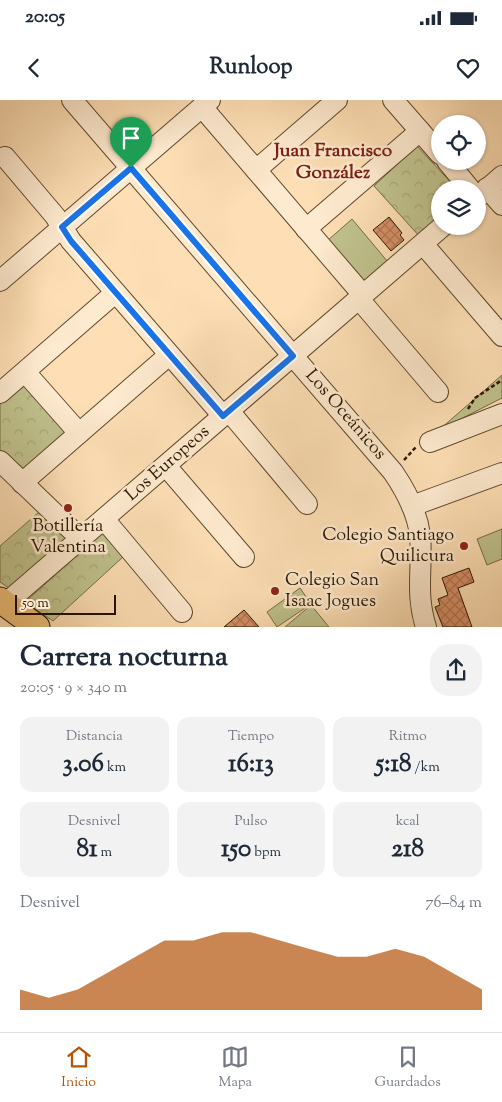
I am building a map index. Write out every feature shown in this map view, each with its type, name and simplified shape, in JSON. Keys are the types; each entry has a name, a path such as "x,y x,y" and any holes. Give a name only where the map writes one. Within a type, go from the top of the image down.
{"main road":[{"path":"3,602 37,627"}],"street":[{"name":"Los Oceánicos","path":"72,100 386,463 401,484 412,506 420,534 419,594 426,627"},
{"path":"256,170 338,100"},
{"path":"393,100 431,144"},
{"path":"0,281 131,168 198,105 306,229 438,392"},
{"path":"306,229 420,131"},
{"path":"5,157 55,216 71,241 169,355 226,414 307,504"},
{"path":"459,170 474,180"},
{"path":"486,189 502,206"},
{"name":"Los Europeos","path":"3,602 81,539 433,235"},
{"path":"423,244 502,336"},
{"path":"0,394 116,293"},
{"path":"22,483 169,355"},
{"path":"25,372 79,433"},
{"path":"430,442 502,414"},
{"path":"0,461 81,539"},
{"path":"166,466 244,556"},
{"path":"412,506 502,473"},
{"path":"104,519 182,612"}],"green space":[{"path":"417,146 431,161 431,170 439,170 449,180 431,180 431,227 420,237 374,186"},
{"path":"352,219 388,262 363,284 327,241"},
{"path":"502,375 502,398 439,430"},
{"path":"27,381 71,431 22,476 0,452 0,403"},
{"path":"39,512 67,538 9,588 0,582 0,546"},
{"path":"502,529 502,559 487,565 477,539"},
{"path":"102,533 124,556 53,621 25,602"},
{"path":"300,588 311,604 277,627 267,612"},
{"path":"311,605 329,627 285,627"}],"building":[{"path":"389,217 402,233 400,235 404,240 391,251 373,230"},
{"path":"469,568 474,582 458,588 472,627 443,627 435,607 440,605 438,599 448,595 442,578"},
{"path":"244,610 259,627 224,627"}],"place":[{"name":"Botillería Valentina","path":"68,508"},
{"name":"Colegio Santiago Quilicura","path":"464,546"},
{"name":"Colegio San Isaac Jogues","path":"275,591"}],"district":[{"name":"Juan Francisco González","path":"333,162"}],"route":[{"path":"131,168 293,356 223,416 71,241 62,227 131,168"}]}
